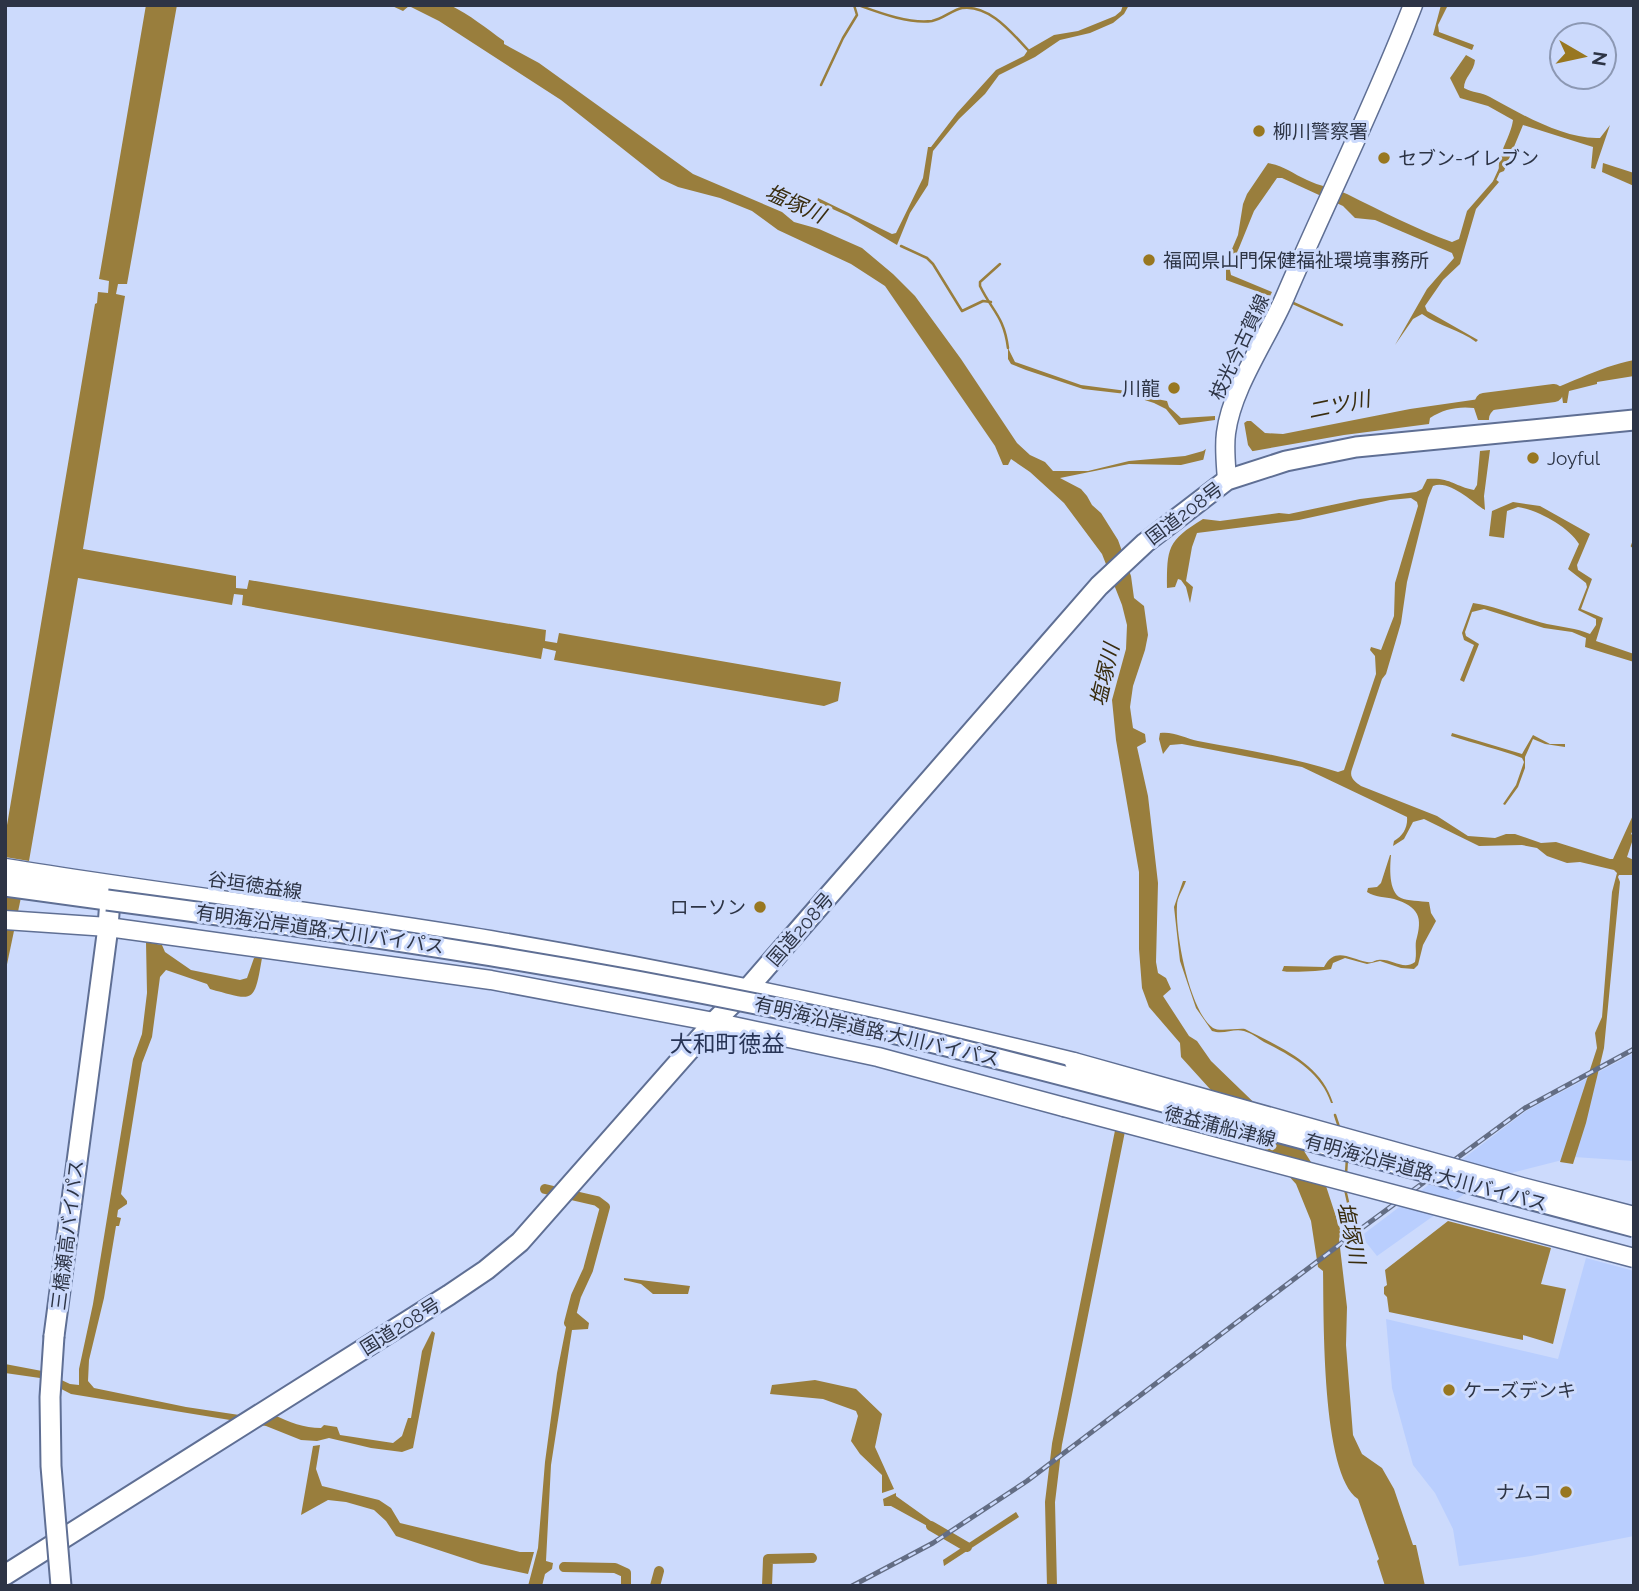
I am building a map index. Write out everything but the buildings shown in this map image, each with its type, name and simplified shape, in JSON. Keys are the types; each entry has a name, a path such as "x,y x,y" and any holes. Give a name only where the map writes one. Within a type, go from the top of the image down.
{"highway":[{"name":"国道208号","path":"5,1575 486,1270 534,1226 714,1022 749,987 1099,586 1145,542 1227,480 1286,461 1356,447 1634,420"},
{"name":"有明海沿岸道路;大川バイパス","path":"5,886 109,893 562,966 779,1008 878,1029 1052,1072 1634,1227"},
{"name":"三橋瀬高バイパス","path":"61,1586 51,1466 50,1397 54,1336 108,927 109,893"}],"main road":[{"name":"枝光今古賀線","path":"1227,480 1227,425 1254,357 1285,298 1383,82 1413,5"},
{"name":"谷垣徳益線","path":"5,868 109,893 498,942 749,987"},
{"path":"14,920 108,927 491,980 714,1022"},
{"path":"491,980 498,942"},
{"path":"572,995 590,957"},
{"name":"徳益蒲船津線","path":"749,987 1074,1062 1634,1216"},
{"name":"徳益蒲船津線","path":"714,1022 878,1057 1634,1258"},
{"path":"878,1057 912,1024"}],"shaded area":[{"path":"146,5 177,5 127,284 118,284 116,294 125,296 83,549 236,576 236,588 247,589 249,580 546,630 545,641 557,643 559,633 841,682 838,701 824,706 554,660 556,651 543,648 541,659 242,605 243,595 234,594 232,605 78,578 29,861 5,857 5,837 95,304 98,292 108,293 109,281 99,279"},
{"name":"塩塚川","path":"390,5 450,5 504,41 504,44 539,63 693,174 782,212 794,222 819,229 862,248 915,296 1017,443 1030,455 1045,462 1053,471 1088,471 1129,461 1185,456 1203,451 1247,421 1251,421 1265,433 1283,434 1410,409 1507,395 1508,403 1492,411 1489,420 1478,420 1474,408 1457,408 1435,415 1430,418 1429,424 1344,435 1181,465 1129,464 1060,478 1081,489 1101,513 1118,540 1131,576 1134,598 1144,606 1148,635 1133,686 1130,707 1133,728 1145,734 1146,742 1137,747 1148,796 1158,883 1156,962 1158,973 1166,978 1171,989 1163,996 1189,1036 1197,1041 1211,1061 1304,1151 1326,1186 1341,1232 1339,1239 1347,1307 1346,1345 1353,1435 1362,1454 1382,1468 1394,1489 1413,1545 1416,1545 1425,1586 1385,1586 1377,1561 1379,1559 1358,1499 1346,1484 1337,1459 1327,1392 1323,1271 1318,1267 1311,1221 1296,1184 1181,1057 1180,1043 1149,1007 1142,988 1139,872 1116,740 1112,700 1126,649 1127,625 1102,554 1064,503 1030,472 1011,459 1008,465 1003,465 995,446 885,286 851,264 778,230 752,211 661,179 561,100 439,21 409,6 403,11"},
{"path":"1123,5 1129,5 1124,14 1113,23 1090,33 1060,40 1035,57 999,75 933,151 928,185 910,213 897,245 848,216 817,202 818,198 892,234 896,233 923,178 928,147 931,147 996,70 1024,56 1028,50 1054,35 1078,31 1115,16"},
{"path":"1441,5 1448,5 1438,25 1439,32 1474,45 1472,50 1433,35"},
{"path":"1466,55 1475,60 1464,84 1467,90 1487,95 1543,124 1572,135 1600,138 1610,125 1595,169 1591,168 1593,147 1523,125 1504,171 1499,173 1500,159 1513,120 1488,106 1460,98 1450,78"},
{"path":"1268,163 1347,194 1452,242 1459,239 1467,211 1495,179 1499,182 1476,209 1460,264 1443,280 1425,306 1427,311 1478,340 1476,342 1422,314 1413,319 1395,345 1427,289 1454,258 1452,253 1375,220 1355,218 1343,206 1282,178 1277,178 1254,211 1230,270 1231,275 1272,292 1270,296 1226,280 1226,263 1238,235 1243,204"},
{"path":"1603,163 1634,173 1634,186 1602,172"},
{"path":"1008,348 1015,362 1081,385 1127,391 1167,401 1169,407 1181,418 1215,416 1215,420 1179,425 1166,409 1154,403 1126,394 1083,389 1011,364"},
{"path":"1634,360 1634,376 1597,382 1569,391 1567,403 1563,403 1562,396 1529,397 1607,367"},
{"path":"1490,450 1484,496 1485,510 1453,488 1433,486 1407,582 1401,623 1351,774 1354,781 1361,786 1437,816 1468,836 1495,838 1515,834 1541,843 1556,842 1610,859 1613,859 1634,813 1634,828 1631,834 1634,836 1627,857 1634,860 1634,875 1618,877 1620,882 1604,1048 1573,1164 1560,1162 1597,1048 1595,1033 1602,1017 1612,892 1617,873 1580,862 1567,863 1547,856 1537,848 1522,845 1479,846 1424,819 1413,822 1404,839 1393,846 1394,841 1404,831 1407,817 1302,767 1182,744 1170,745 1163,754 1159,739 1160,733 1170,733 1338,772 1344,770 1376,674 1375,656 1370,650 1371,647 1381,650 1394,616 1395,583 1417,502 1411,498 1390,500 1299,520 1197,533 1186,581 1193,587 1190,603 1186,587 1181,580 1178,579 1175,587 1167,588 1169,554 1172,547 1182,533 1203,519 1220,521 1289,514 1360,499 1416,492 1422,489 1427,479 1447,481 1474,490 1477,485 1480,451"},
{"path":"1513,502 1540,506 1590,534 1577,565 1578,570 1592,579 1581,609 1603,618 1596,641 1634,654 1634,662 1585,647 1586,638 1572,632 1544,628 1484,609 1472,612 1465,632 1466,636 1479,644 1464,682 1460,680 1474,645 1464,640 1462,633 1473,603 1590,634 1596,625 1596,619 1578,610 1587,587 1586,583 1568,569 1579,544 1568,531 1543,516 1518,507 1507,511 1504,538 1489,536 1492,511"},
{"path":"1452,733 1522,754 1533,735 1550,744 1565,744 1565,747 1545,744 1533,739 1525,757 1525,768 1518,787 1505,805 1503,804 1516,785 1524,762 1522,758 1451,736"},
{"path":"1390,855 1391,878 1397,895 1407,900 1429,902 1436,921 1423,945 1418,965 1414,969 1401,968 1380,961 1367,964 1345,958 1333,963 1331,969 1282,971 1284,966 1324,967 1338,955 1369,962 1383,960 1402,965 1415,962 1419,919 1414,909 1394,899 1367,892 1368,888 1377,887 1381,883"},
{"path":"5,876 24,883 5,974"},
{"path":"1183,881 1186,881 1177,903 1181,953 1191,990 1205,1019 1213,1028 1245,1029 1285,1050 1319,1077 1333,1103 1320,1082 1295,1059 1247,1032 1212,1031 1196,1008 1180,961 1174,907"},
{"path":"146,942 162,945 165,952 191,970 240,980 247,978 254,958 262,958 254,992 244,997 210,989 207,984 166,970 160,977 152,1037 142,1063 121,1194 127,1204 118,1210 117,1217 121,1218 119,1226 116,1226 104,1298 89,1360 88,1381 94,1388 186,1407 266,1419 274,1415 309,1427 337,1427 340,1435 393,1443 402,1436 408,1418 411,1418 422,1351 432,1331 435,1333 413,1448 402,1452 329,1438 317,1441 301,1440 266,1426 71,1394 40,1378 5,1373 5,1364 42,1371 70,1384 79,1385 79,1369 93,1304 133,1059 142,1034 147,993"},
{"path":"1634,1053 1634,1161 1574,1157 1484,1180 1377,1256 1361,1236 1526,1111"},
{"path":"1448,1221 1551,1248 1541,1284 1566,1289 1553,1344 1523,1335 1523,1340 1389,1312 1384,1294 1384,1287 1387,1285 1385,1270"},
{"path":"1586,1258 1634,1271 1634,1536 1531,1556 1459,1566 1453,1529 1435,1493 1413,1465 1392,1388 1386,1319 1558,1359"},
{"path":"624,1278 690,1286 688,1294 653,1294 641,1284"},
{"path":"569,1312 577,1313 589,1323 588,1329 572,1330 551,1465 546,1561 553,1563 552,1569 545,1574 542,1586 528,1586 538,1548 545,1462 557,1373"},
{"path":"815,1380 856,1389 882,1414 875,1447 894,1489 882,1493 882,1475 860,1454 851,1441 858,1416 856,1411 823,1399 770,1394 772,1385"},
{"path":"320,1445 316,1469 322,1486 379,1500 391,1508 400,1523 520,1552 534,1552 528,1574 481,1564 396,1536 374,1510 346,1502 328,1500 301,1515 313,1446"},
{"path":"896,1493 896,1496 945,1531 942,1534 891,1506 884,1506 883,1499"},
{"path":"1016,1512 1019,1517 944,1566 943,1560"}],"pier":[{"path":"1244,422 1248,445 1253,452 1203,461 1207,444 1235,424"}],"waterway":[{"path":"821,85 857,15 854,5"},
{"path":"858,5 895,17 923,22 936,20 962,8 981,10 999,21 1028,50"},
{"path":"1494,182 1500,169"},
{"path":"901,246 927,258 933,264 962,311 983,301 991,302"},
{"path":"1000,264 980,282 980,286 1001,321 1008,348"},
{"path":"1291,302 1342,325"},
{"name":"二ツ川","path":"1484,402 1554,393"},
{"path":"1632,546 1634,541"},
{"path":"1335,1115 1339,1127"},
{"path":"1052,1586 1050,1502 1057,1444 1120,1131"},
{"path":"1346,1175 1347,1157"},
{"path":"545,1189 597,1201 605,1207 588,1270 576,1296 569,1323"},
{"path":"1345,1189 1357,1242 1365,1263"},
{"path":"931,1526 967,1547"},
{"path":"767,1586 768,1559 812,1558"},
{"path":"564,1567 615,1568 626,1573 626,1586"},
{"path":"655,1586 659,1571"}],"railway":[{"path":"852,1586 933,1543 1027,1481 1525,1108 1634,1049"}],"place":[{"name":"柳川警察署","path":"1259,131"},
{"name":"セブン-イレブン","path":"1384,158"},
{"name":"福岡県山門保健福祉環境事務所","path":"1149,260"},
{"name":"川龍","path":"1174,388"},
{"name":"Joyful","path":"1533,458"},
{"name":"ローソン","path":"760,907"},
{"name":"ケーズデンキ","path":"1449,1390"},
{"name":"ナムコ","path":"1566,1492"}],"district":[{"name":"大和町徳益","path":"727,1044"}]}
